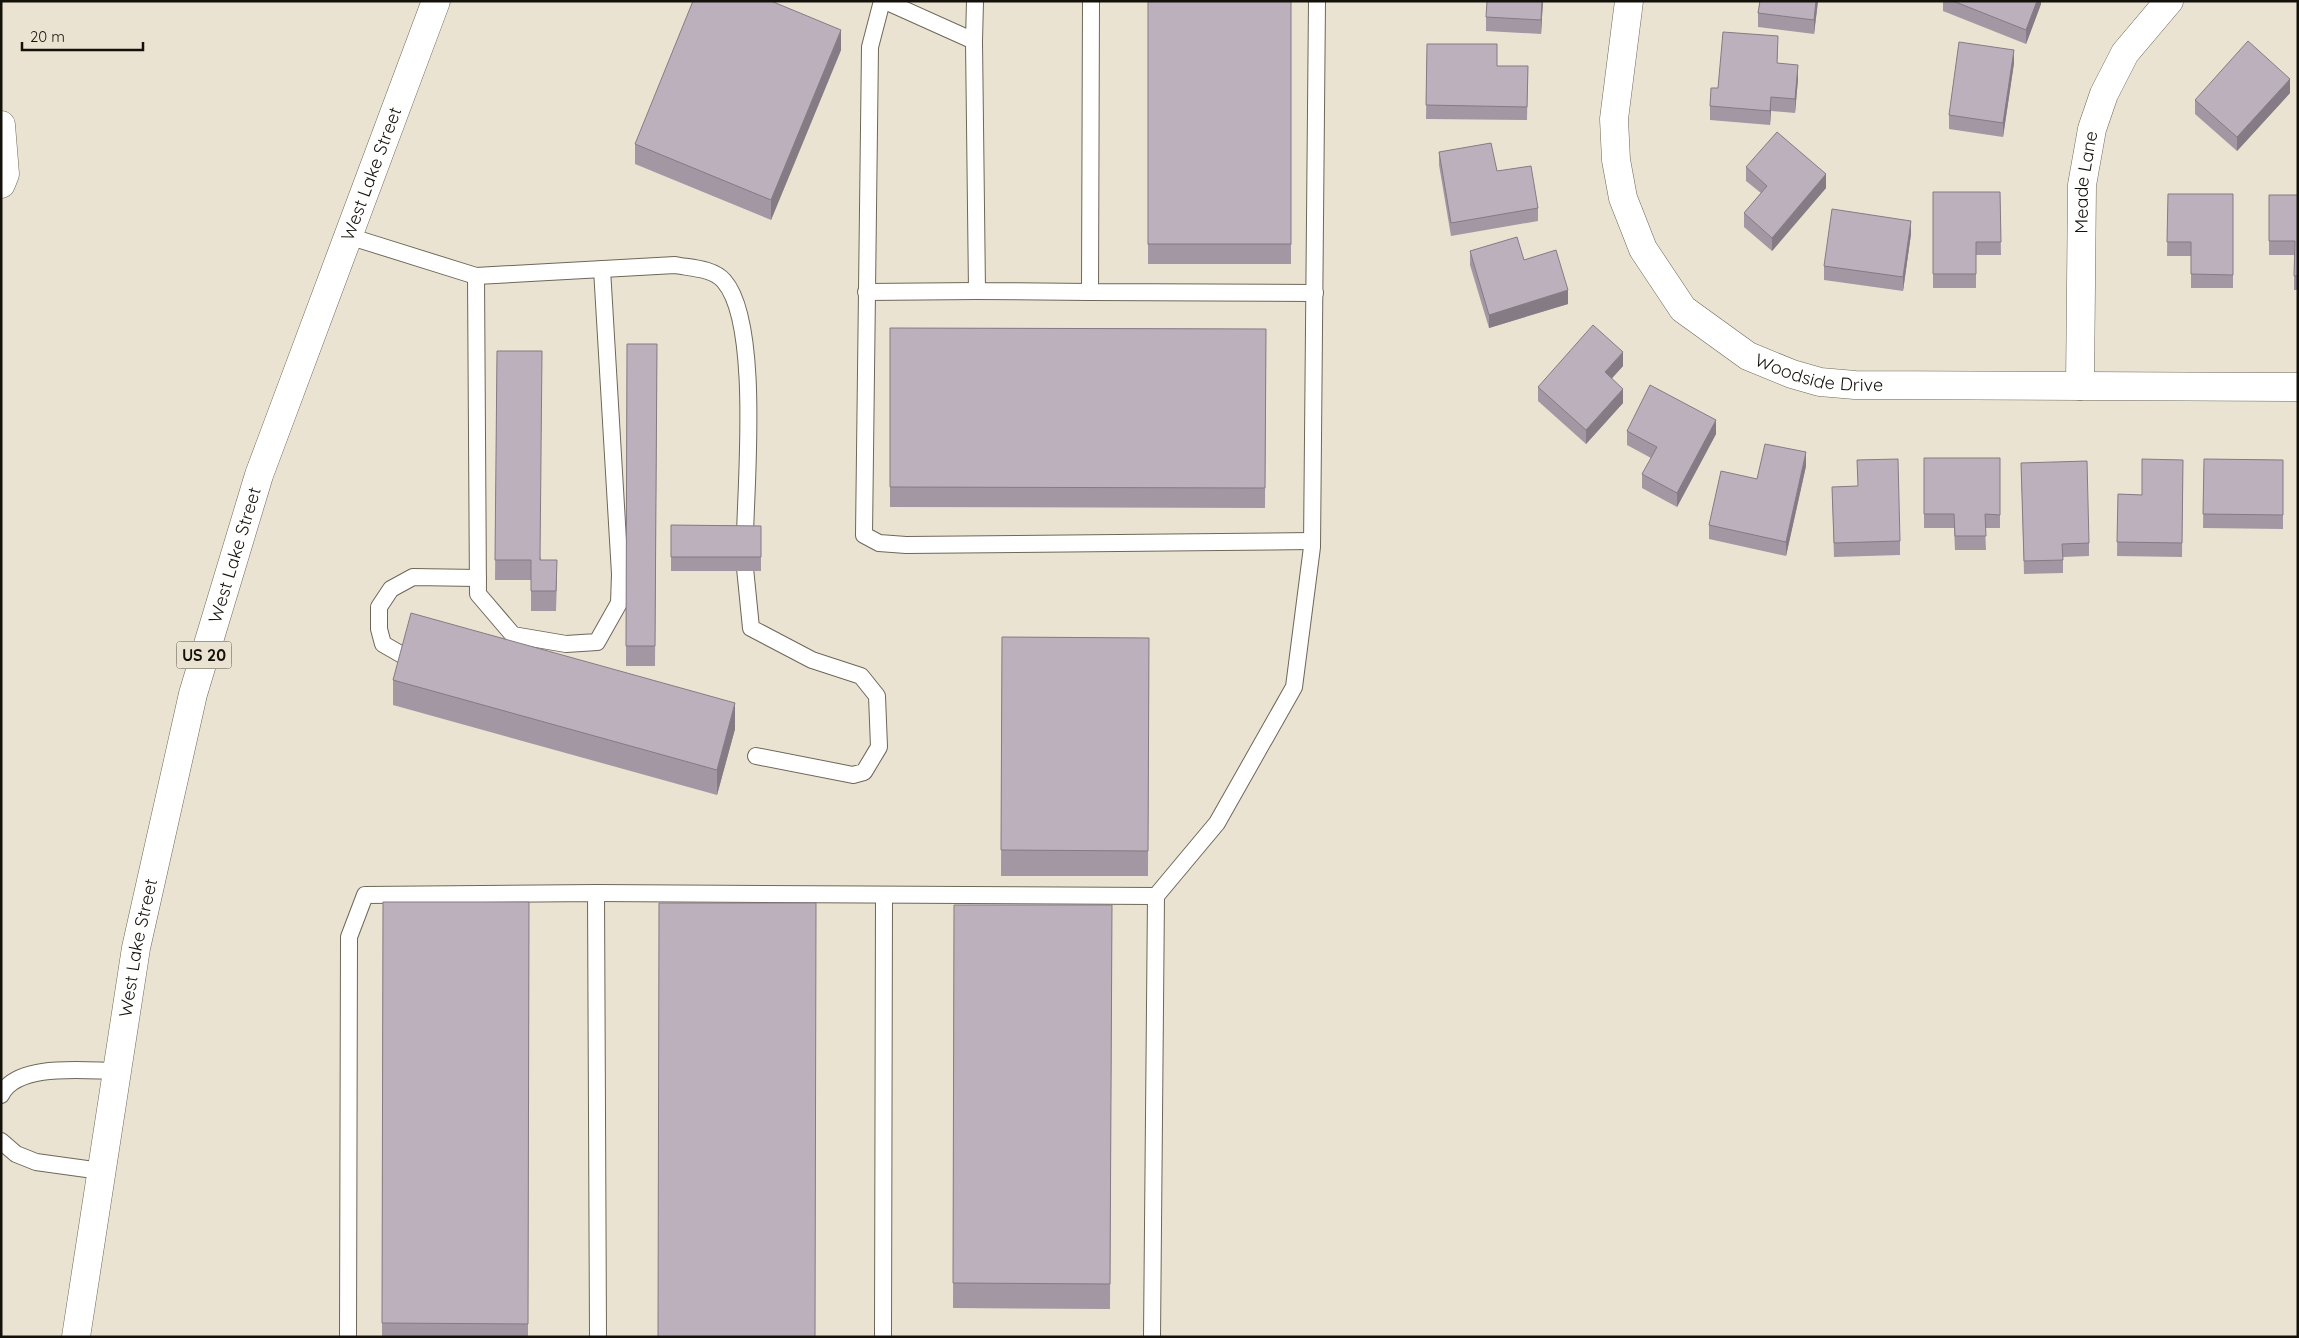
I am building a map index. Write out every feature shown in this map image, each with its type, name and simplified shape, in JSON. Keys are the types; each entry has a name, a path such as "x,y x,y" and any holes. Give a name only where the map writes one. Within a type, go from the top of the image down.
{"street":[{"name":"West Lake Street","path":"76,1337 136,948 193,694 259,475 436,1"},
{"name":"Woodside Drive","path":"1629,1 1614,119 1616,160 1623,198 1643,249 1683,309 1748,356 1792,374 1820,382 1854,385 2298,387"},
{"name":"Meade Lane","path":"2080,386 2082,185 2092,129 2104,94 2124,53 2169,1"},
{"path":"1,125 5,174 1,184"}],"lane":[{"path":"974,41 883,1 870,47 864,535 879,543 906,545 1312,541"},
{"path":"975,1 977,291"},
{"path":"1090,292 1091,1"},
{"path":"1152,1337 1156,896 1217,824 1294,687 1312,541 1317,1"},
{"path":"348,236 476,276 675,266 707,271 724,280 734,298 744,329 748,378 745,536"},
{"path":"476,276 478,594 513,635 566,644 597,642 619,603 620,574 602,269"},
{"path":"866,292 1315,293"},
{"path":"745,568 751,628 812,660 861,676 877,696 879,747 864,772 853,775 756,756"},
{"path":"422,666 383,644 379,629 378,607 391,590 413,576 478,578"},
{"path":"348,1337 349,937 366,896 596,893 1156,896"},
{"path":"596,893 598,1337"},
{"path":"883,1337 884,895"},
{"path":"3,1090 22,1077 52,1070 117,1071"},
{"path":"1,1141 16,1154 36,1162 101,1171"}],"building":[{"path":"693,1 771,1 841,30 771,200 635,144"},
{"path":"1148,1 1291,1 1291,244 1148,244"},
{"path":"1487,1 1542,1 1541,20 1486,17"},
{"path":"1760,1 1816,1 1814,20 1758,13"},
{"path":"1953,1 2037,1 2026,30"},
{"path":"1723,32 1778,36 1777,63 1798,65 1795,99 1771,97 1770,111 1710,106 1711,88 1718,88"},
{"path":"2248,41 2290,79 2237,137 2195,100"},
{"path":"1959,42 2014,50 2003,123 1949,115"},
{"path":"1427,44 1497,44 1497,66 1528,66 1527,107 1426,105"},
{"path":"1777,132 1826,174 1772,238 1744,213 1767,186 1746,167"},
{"path":"1491,143 1497,171 1531,166 1538,208 1451,223 1439,152"},
{"path":"1933,192 2000,192 2001,242 1976,242 1976,274 1933,274"},
{"path":"2168,194 2233,194 2233,275 2191,274 2191,242 2167,242"},
{"path":"2269,195 2298,195 2298,276 2294,276 2295,241 2269,241"},
{"path":"1832,209 1911,221 1903,277 1824,266"},
{"path":"1517,237 1524,260 1556,250 1568,290 1489,315 1470,251"},
{"path":"1593,325 1623,352 1605,372 1623,389 1586,430 1538,387"},
{"path":"890,328 1266,329 1265,488 890,487"},
{"path":"627,344 657,344 655,646 626,646"},
{"path":"497,351 542,351 540,560 557,560 556,591 531,591 531,560 495,560"},
{"path":"1650,385 1716,420 1677,493 1642,474 1657,447 1627,431"},
{"path":"1765,444 1806,452 1786,542 1709,525 1721,471 1757,479"},
{"path":"1924,458 2000,458 2000,515 1985,514 1986,536 1955,536 1954,514 1924,514"},
{"path":"1898,459 1900,541 1834,543 1832,487 1858,486 1857,460"},
{"path":"2142,459 2183,460 2182,543 2117,542 2118,494 2142,495"},
{"path":"2204,459 2283,460 2283,515 2203,514"},
{"path":"2087,461 2089,543 2062,544 2063,560 2024,561 2021,463"},
{"path":"671,525 761,526 761,557 671,557"},
{"path":"411,613 735,703 717,770 393,680"},
{"path":"1002,637 1149,638 1148,851 1001,850"},
{"path":"383,902 529,902 528,1324 382,1323"},
{"path":"659,903 816,903 815,1337 658,1337"},
{"path":"954,905 1112,905 1110,1284 953,1283"}]}
